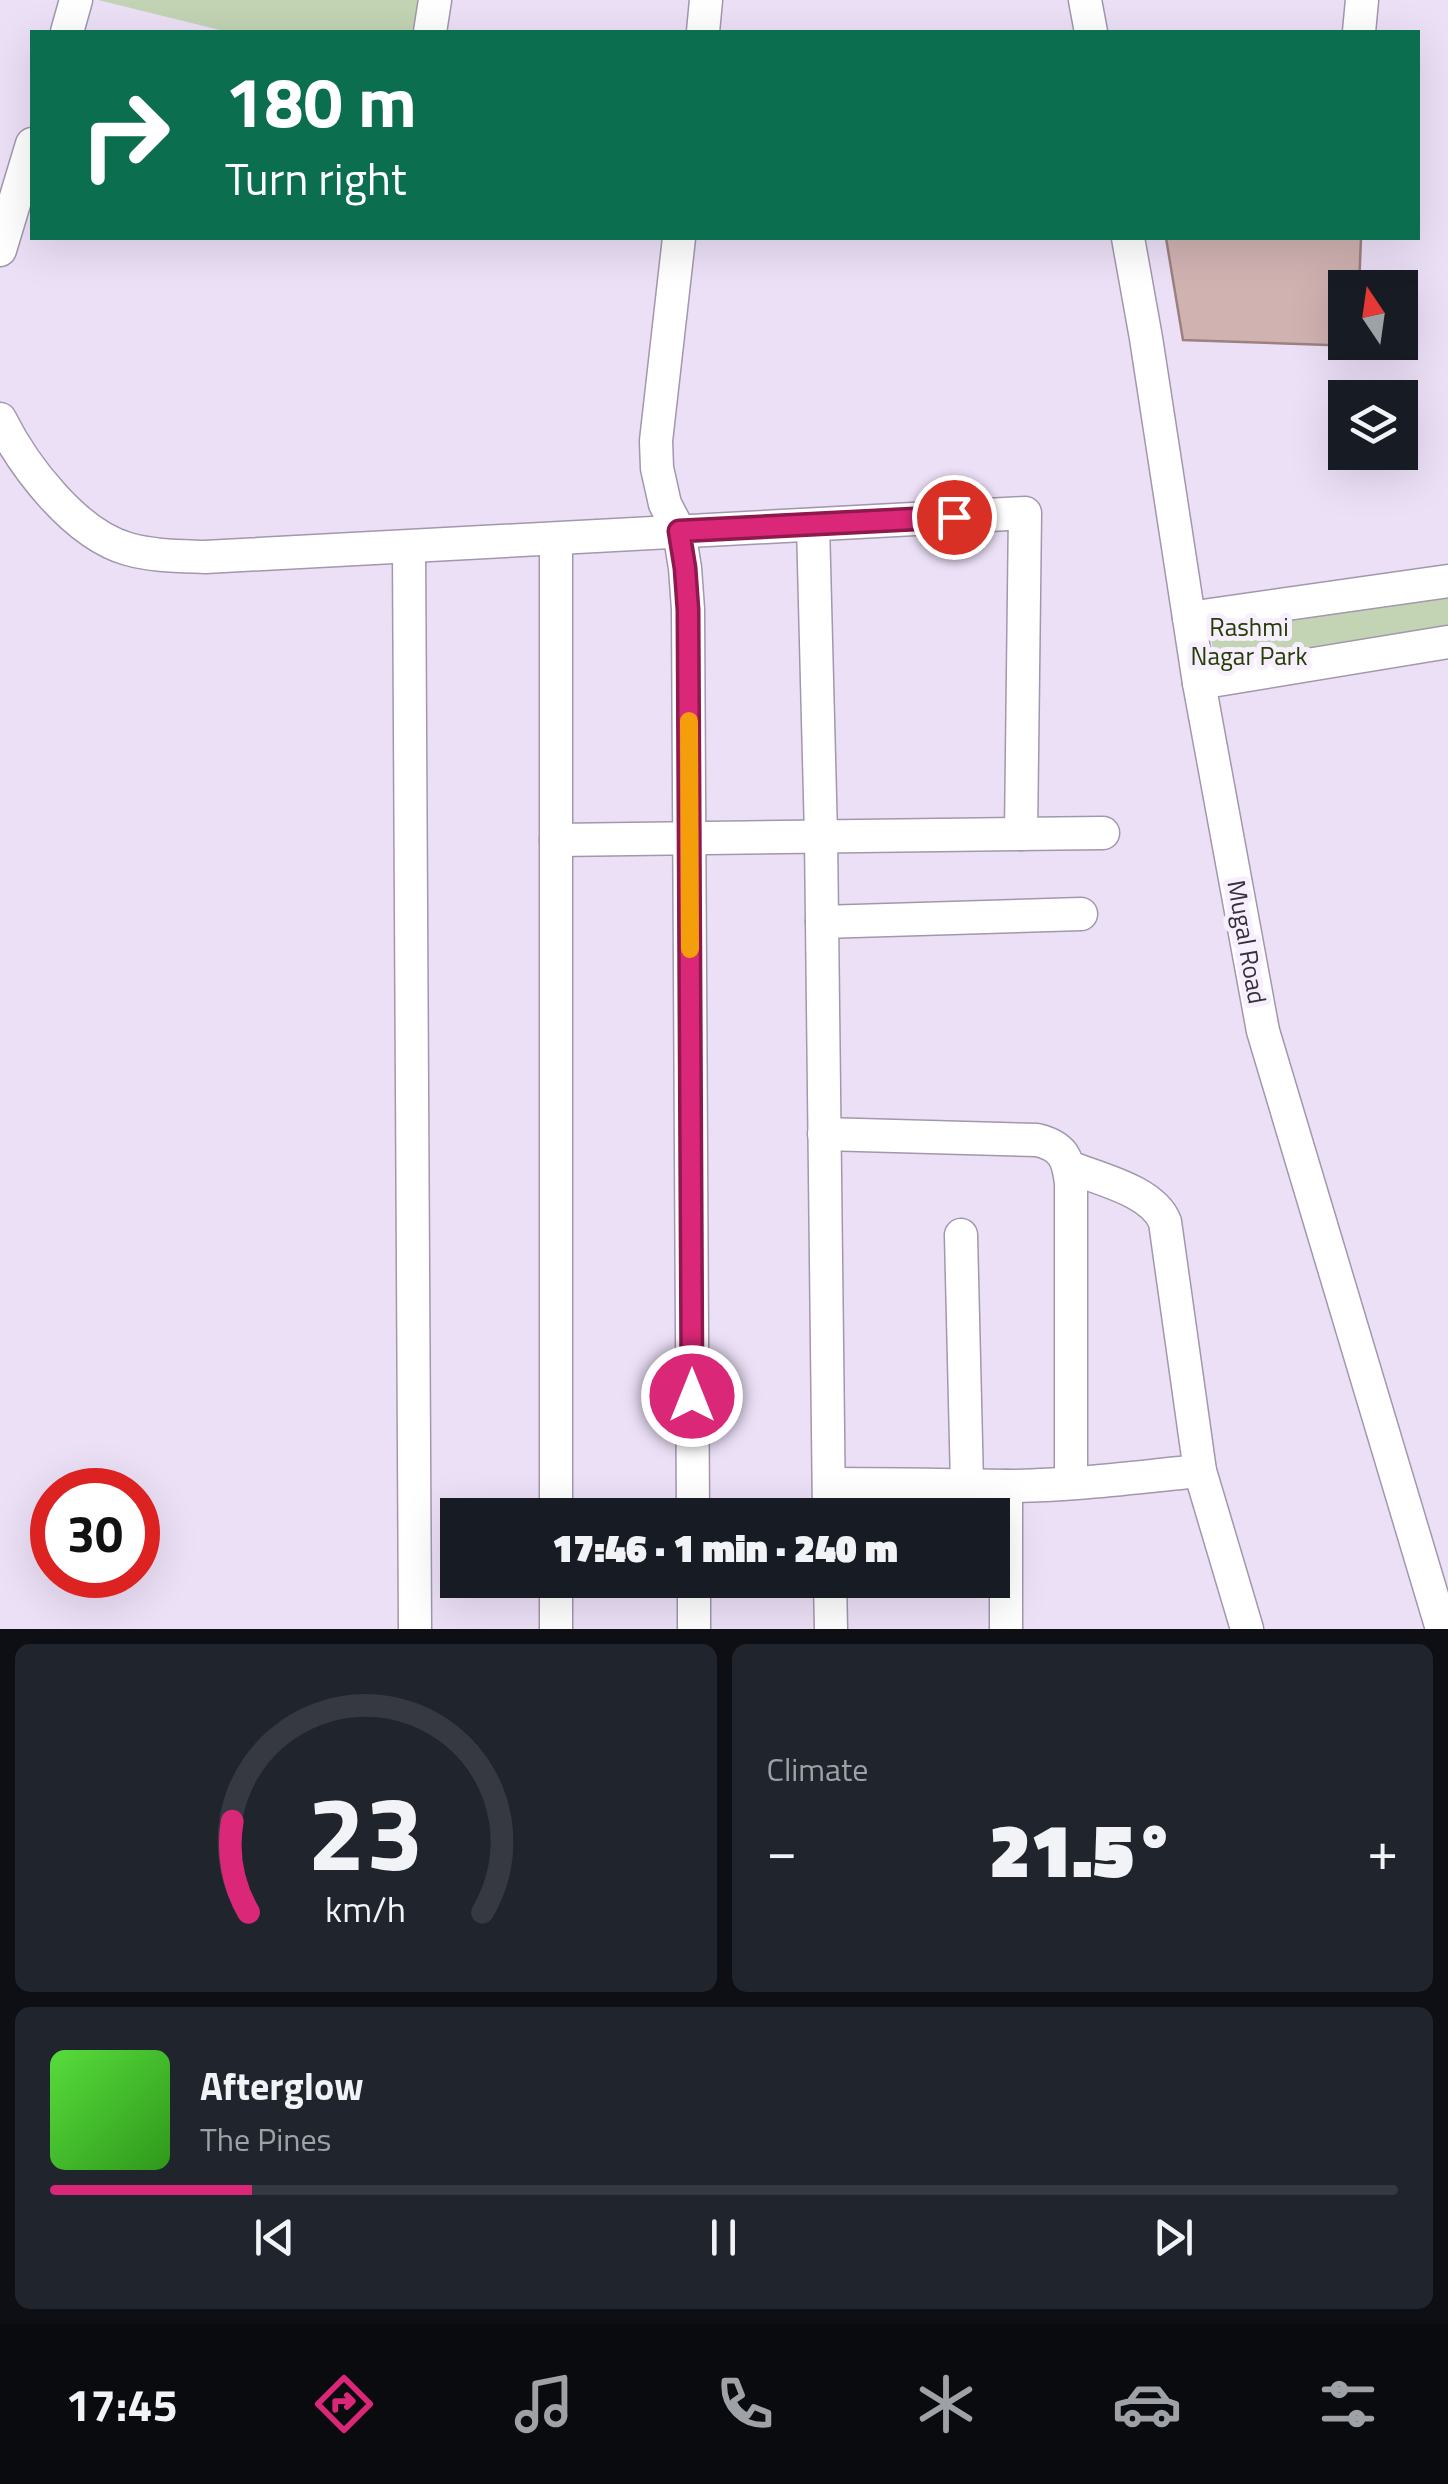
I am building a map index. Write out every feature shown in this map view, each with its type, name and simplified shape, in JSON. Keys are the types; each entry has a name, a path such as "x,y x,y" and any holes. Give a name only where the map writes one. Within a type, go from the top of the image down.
{"street":[{"path":"67,30 76,0"},
{"path":"430,30 435,0"},
{"path":"703,30 706,0"},
{"path":"1084,0 1090,30"},
{"path":"1359,30 1362,0"},
{"path":"0,250 30,151"},
{"path":"679,240 656,441 665,504 679,531 688,610 693,1498"},
{"name":"Mugal Road","path":"1128,240 1200,682 1263,1031 1442,1629"},
{"path":"0,419 31,470 80,523 130,550 205,557 1025,514 1021,834"},
{"path":"813,525 829,1498"},
{"path":"556,539 556,1498"},
{"path":"409,547 415,1629"},
{"path":"1190,618 1448,581"},
{"path":"1200,682 1448,642"},
{"path":"556,840 1103,833"},
{"path":"822,922 1082,914"},
{"path":"824,1134 1037,1140 1053,1144 1066,1160 1071,1183 1072,1484"},
{"path":"1069,1167 1146,1198 1162,1213 1200,1472 1247,1629"},
{"path":"962,1236 967,1484"},
{"path":"846,1498 967,1484 1072,1484 1200,1472"},
{"path":"1006,1486 1006,1629"},
{"path":"556,1598 556,1629"},
{"path":"694,1598 694,1629"},
{"path":"830,1598 830,1629"}],"green space":[{"path":"98,0 443,0 439,30 220,30"},
{"name":"Rashmi Nagar Park","path":"1448,581 1448,642 1217,680 1208,615"}],"building":[{"path":"1166,240 1361,240 1360,270 1328,270 1328,345 1183,340"}],"slow traffic":[{"path":"689,721 690,949"}],"route":[{"path":"692,1396 688,610 679,531 954,517"}]}
